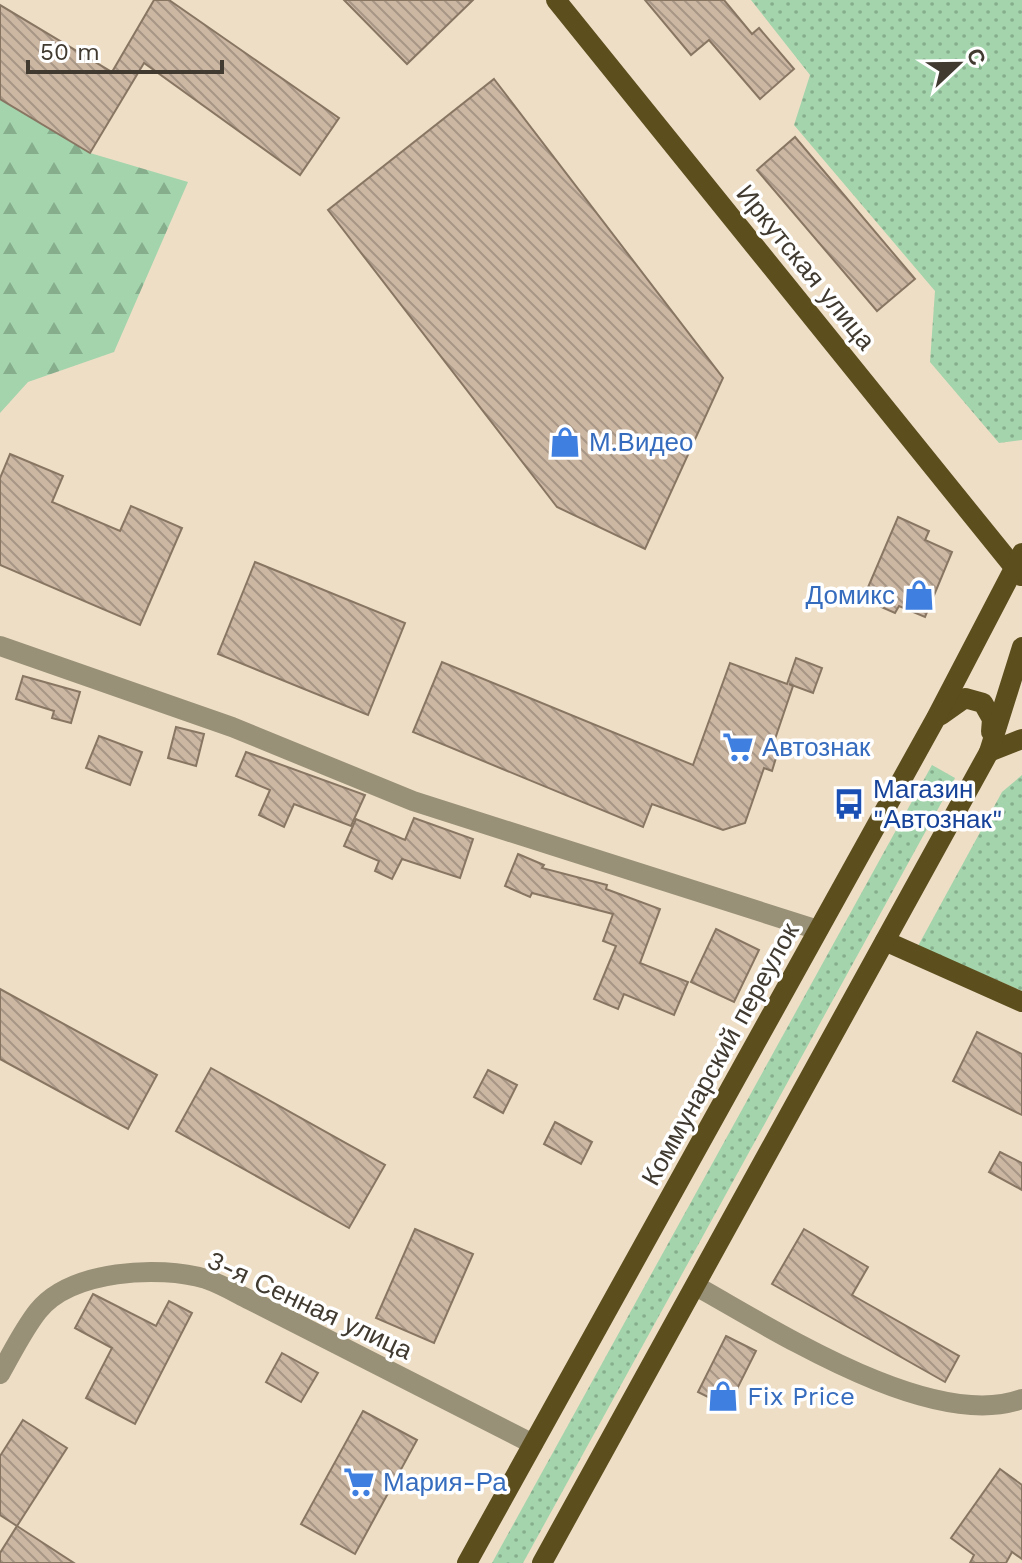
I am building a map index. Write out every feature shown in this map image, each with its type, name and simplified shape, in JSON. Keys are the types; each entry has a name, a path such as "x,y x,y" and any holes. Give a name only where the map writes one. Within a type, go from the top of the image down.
{"main road":[{"name":"Иркутская улица","path":"556,0 1019,566"},
{"name":"Коммунарский переулок","path":"467,1563 1019,566"},
{"path":"542,1563 989,752 1022,647"},
{"path":"936,718 965,698 983,703 992,719 989,752"},
{"path":"989,752 1022,739"},
{"path":"885,941 1022,1002"}],"street":[{"path":"0,646 232,727 413,801 818,930"},
{"name":"3-я Сенная улица","path":"0,1374 40,1309 62,1293 88,1281 126,1272 163,1272 206,1279 533,1444"},
{"path":"696,1286 836,1363 905,1390 963,1407 991,1406 1022,1399"}],"green space":[{"path":"751,0 1022,0 1022,440 999,443 930,362 935,291 794,125 810,75"},
{"path":"0,99 90,153 188,182 114,352 28,382 0,413"},
{"path":"932,765 955,778 523,1563 492,1563"},
{"path":"1022,775 1022,991 918,946 1002,792"}],"building":[{"path":"154,0 169,0 339,118 300,175 144,63 90,153 0,99 0,5 112,72"},
{"path":"344,0 473,0 407,64"},
{"path":"645,0 724,0 752,34 759,28 794,69 760,99 709,40 691,55"},
{"path":"494,79 723,378 645,549 557,507 328,210"},
{"path":"795,137 915,279 877,311 757,170"},
{"path":"10,454 63,476 52,502 120,531 131,506 182,528 140,625 0,565 0,478"},
{"path":"898,517 929,531 925,540 952,552 925,617 899,606 895,613 863,599"},
{"path":"255,562 405,623 368,715 218,654"},
{"path":"796,658 822,668 813,693 789,684 793,686 773,745 779,748 772,771 764,768 745,823 723,830 652,804 643,827 413,732 442,662 693,765 730,663 787,684"},
{"path":"23,676 80,692 71,723 52,718 54,711 16,699"},
{"path":"176,727 204,734 196,766 168,758"},
{"path":"99,736 142,752 130,785 86,768"},
{"path":"246,752 365,795 351,826 294,804 284,827 259,815 270,790 236,776"},
{"path":"414,818 473,839 460,878 402,859 392,879 375,871 379,861 344,846 356,819 405,840"},
{"path":"518,854 544,865 542,868 607,885 606,889 660,909 640,963 688,982 674,1015 624,994 618,1009 594,999 616,946 603,941 613,914 532,893 530,897 505,886"},
{"path":"716,929 759,950 734,1002 691,982"},
{"path":"0,989 157,1075 128,1129 0,1059"},
{"path":"977,1032 1022,1054 1022,1115 953,1081"},
{"path":"211,1068 385,1165 349,1228 176,1131"},
{"path":"488,1070 517,1085 503,1113 474,1097"},
{"path":"555,1122 592,1142 581,1164 544,1144"},
{"path":"1000,1152 1022,1163 1022,1190 989,1172"},
{"path":"415,1229 473,1254 434,1343 376,1318"},
{"path":"804,1229 868,1267 852,1295 959,1356 945,1382 772,1284"},
{"path":"93,1294 156,1326 169,1301 192,1313 135,1424 86,1398 112,1348 75,1328"},
{"path":"726,1336 756,1351 728,1407 698,1392"},
{"path":"282,1353 318,1373 301,1402 266,1382"},
{"name":"Мария-Ра","path":"363,1411 417,1440 355,1554 301,1524"},
{"path":"23,1420 67,1448 17,1526 0,1515 0,1456"},
{"path":"1000,1469 1022,1485 1022,1559 1012,1552 1006,1563 970,1563 974,1555 951,1538"},
{"path":"17,1526 74,1563 0,1563 0,1553"}],"place":[{"name":"М.Видео","path":"565,442"},
{"name":"Домикс","path":"919,595"},
{"name":"Автознак","path":"738,747"},
{"name":"Магазин \"Автознак\"","path":"849,804"},
{"name":"Fix Price","path":"723,1396"},
{"name":"Мария-Ра","path":"359,1482"}]}
